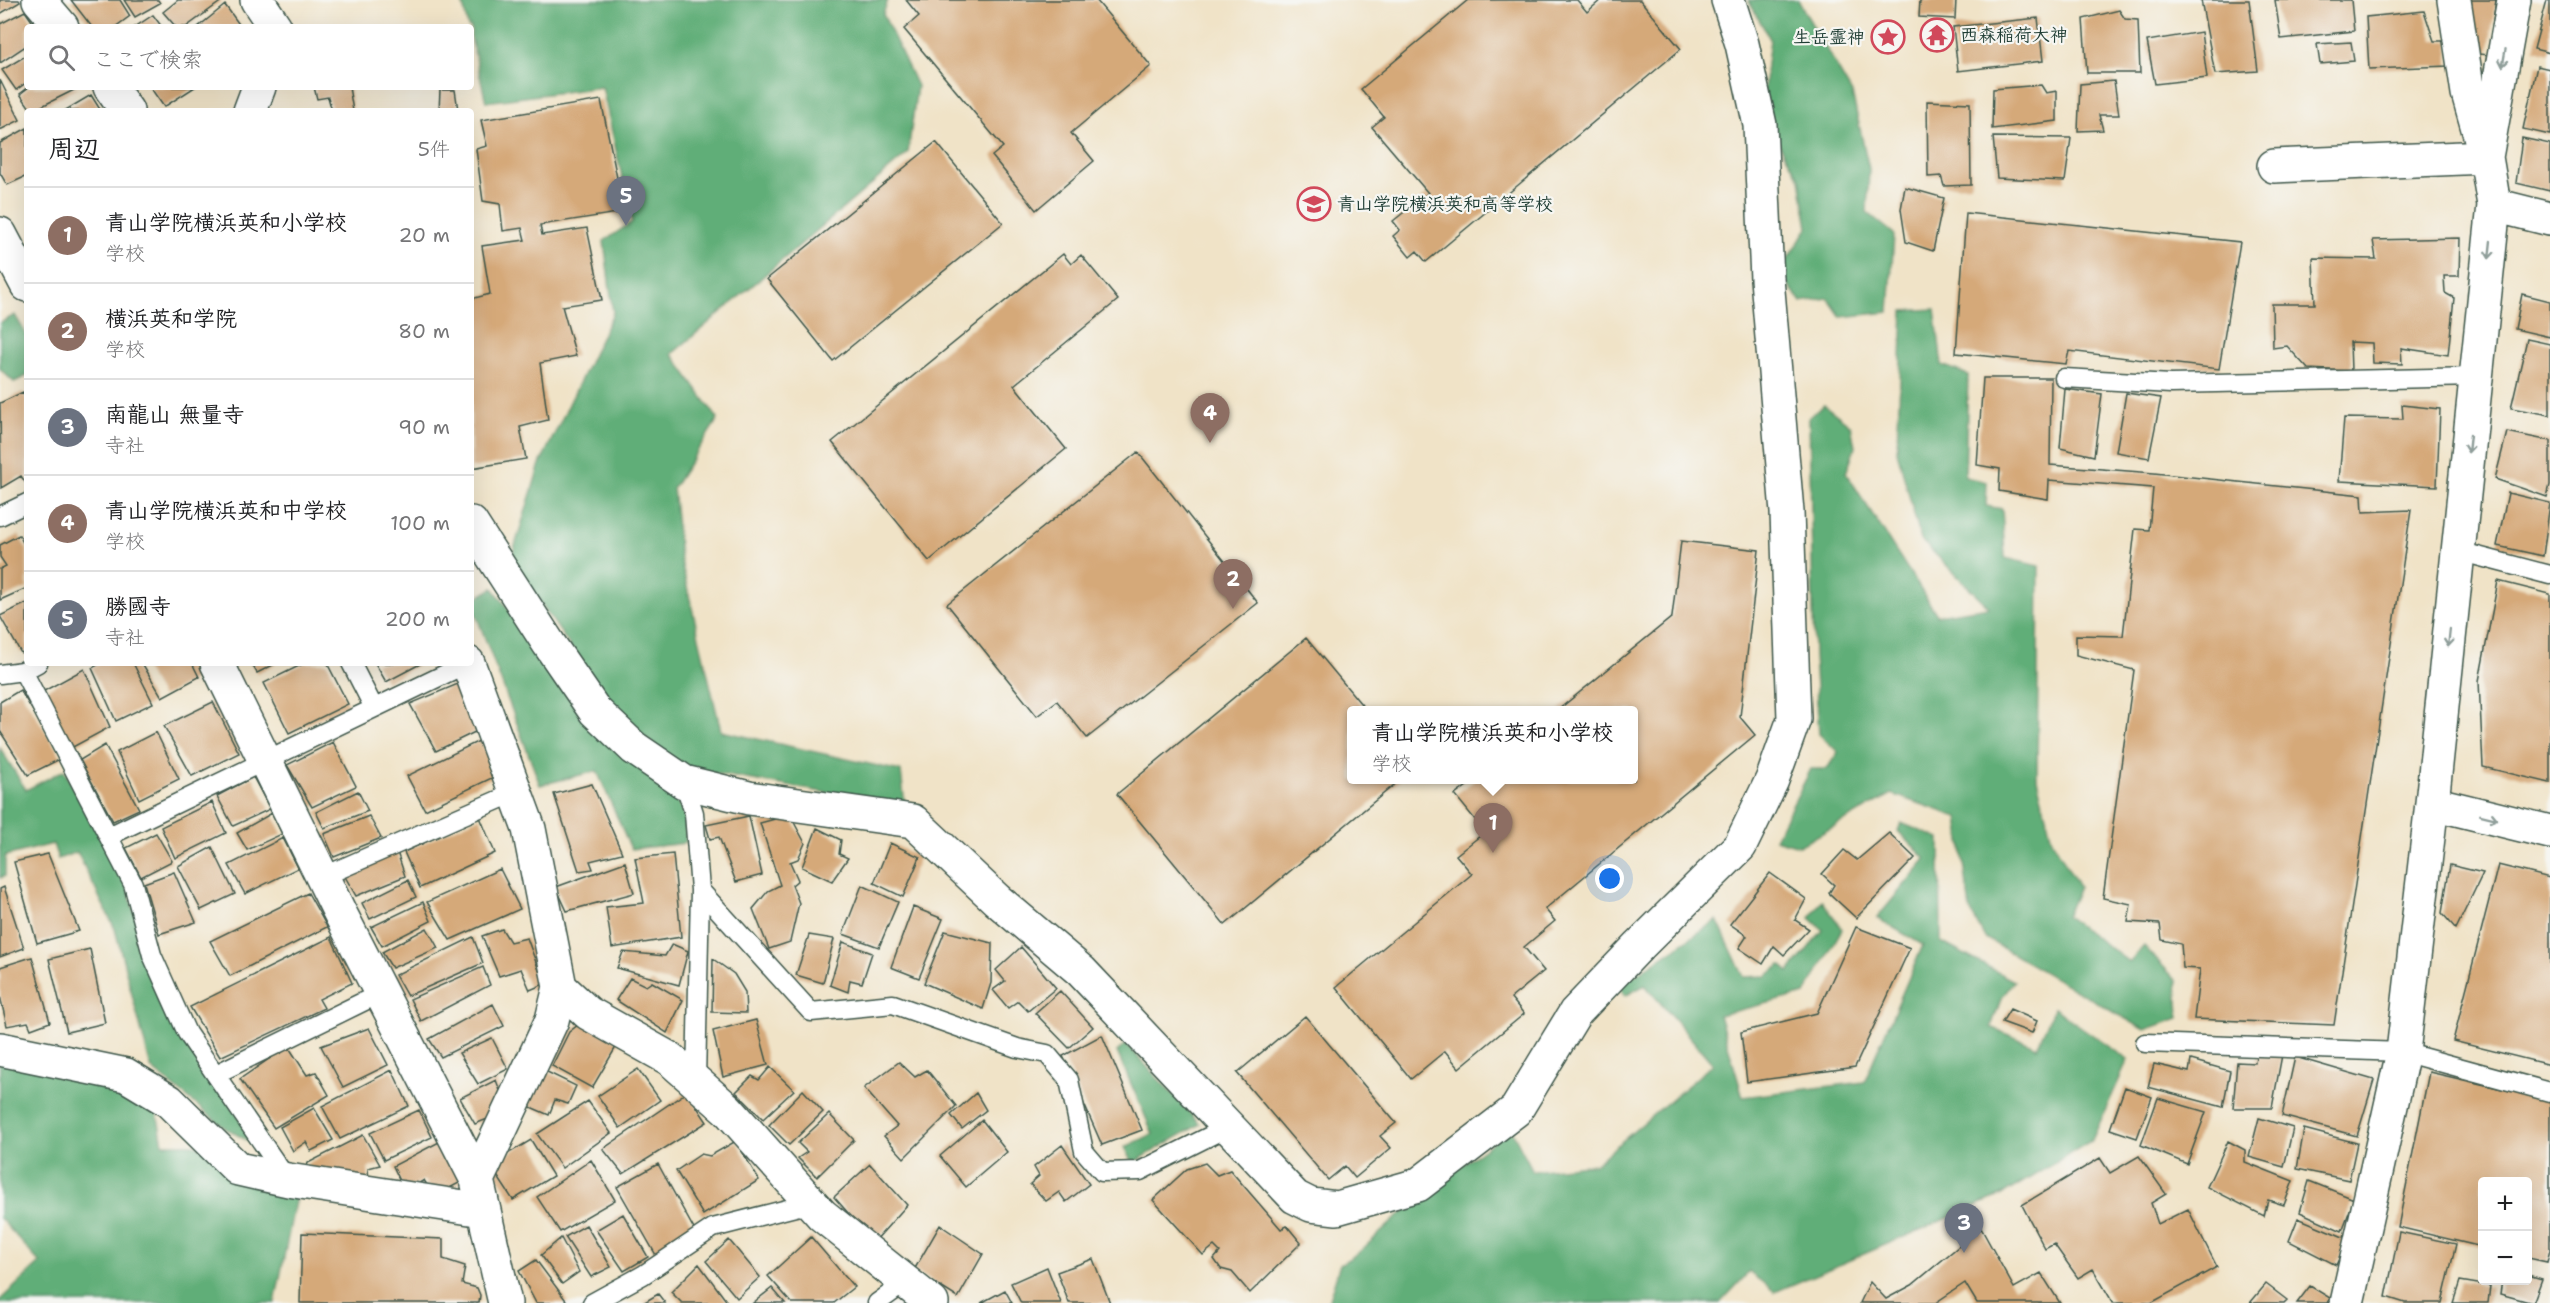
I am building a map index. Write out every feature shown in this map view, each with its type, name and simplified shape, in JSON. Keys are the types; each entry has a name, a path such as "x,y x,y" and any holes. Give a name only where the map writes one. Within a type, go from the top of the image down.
{"street":[{"path":"39,0 59,24"},
{"path":"257,0 273,24"},
{"path":"474,528 595,711 633,748 684,782 749,798 913,820 997,900 1081,971 1295,1197 1311,1205 1336,1208 1419,1185 1516,1110 1575,1013 1740,846 1772,780 1794,719 1787,512 1767,279 1760,124 1742,44 1728,0"},
{"path":"2346,1299 2403,1052 2432,803 2494,205 2486,157 2468,93 2454,0"},
{"path":"2486,157 2514,0"},
{"path":"112,90 125,108"},
{"path":"251,108 258,90"},
{"path":"2274,166 2486,157"},
{"path":"2494,205 2550,219"},
{"path":"0,234 24,279"},
{"path":"218,666 480,1195 505,1303"},
{"path":"469,666 529,829 560,987 552,1020 480,1195"},
{"path":"2432,803 2550,832"},
{"path":"560,987 588,1013 670,1059 696,1081 728,1110 822,1215 932,1303"},
{"path":"0,1049 126,1075 169,1101 238,1169 288,1180 480,1195"}],"lane":[{"path":"2064,378 2171,384 2476,376"},
{"path":"0,516 24,504"},
{"path":"2458,551 2550,575"},
{"path":"353,666 374,708"},
{"path":"109,836 462,666"},
{"path":"0,674 31,667 133,884 156,965 187,1033 288,1180"},
{"path":"684,782 694,813 700,890 696,1081"},
{"path":"322,877 516,792"},
{"path":"700,890 811,1012 894,1004 1017,1048 1047,1054 1069,1080 1084,1151 1102,1172 1140,1171 1228,1126"},
{"path":"216,1074 381,993"},
{"path":"2145,1043 2403,1052 2550,1092"},
{"path":"592,1303 643,1275 713,1228 811,1203"},
{"path":"877,1303 906,1282"}],"green space":[{"path":"462,0 888,0 883,14 917,86 908,153 672,354 718,419 673,488 680,557 721,731 901,771 905,806 688,769 651,743 605,698 511,559 540,464 613,313 604,241 632,222 602,87 486,102 474,51 474,24 467,24"},
{"path":"1748,0 1798,0 1852,93 1869,169 1867,212 1894,234 1889,312 1841,317 1828,298 1801,302 1779,272 1808,228 1800,179 1772,132 1764,89 1770,39"},
{"path":"1935,309 1942,365 1968,375 1965,477 1987,482 1986,506 2002,509 2005,558 2039,566 2037,779 2052,840 2079,887 2066,916 2129,962 2144,946 2177,981 2179,1018 2145,1030 1985,938 1970,910 1958,817 1892,794 1799,846 1775,839 1811,769 1827,769 1838,752 1819,734 1814,656 1809,417 1824,405 1851,426 1855,447 1846,473 1937,615 1989,607 1921,540 1897,451 1903,311"},
{"path":"15,315 24,331 24,377 14,382 0,369 0,323"},
{"path":"493,588 595,727 674,793 685,816 686,843 631,849 597,771 540,785 474,609 474,599"},
{"path":"0,748 26,790 64,770 128,888 146,958 255,1145 225,1128 151,1068 115,929 77,852 58,859 53,844 5,856 5,876 0,878"},
{"path":"1901,823 1940,839 1941,942 2014,981 2001,999 1991,1027 2037,1047 2054,1008 2128,1060 2092,1140 2002,1195 1775,1292 1749,1272 1720,1303 1328,1303 1340,1264 1357,1254 1424,1193 1511,1129 1533,1171 1595,1164 1713,1064 1645,985 1625,996 1619,986 1717,920 1744,977 1767,976 1781,965 1789,972 1823,930 1810,918 1822,900 1842,929 1805,994 1719,1015 1743,1097 1864,1082 1923,945 1877,918 1926,859 1898,831"},
{"path":"1126,1044 1200,1124 1133,1163 1125,1147 1153,1134 1117,1052"},
{"path":"0,1057 23,1061 156,1107 163,1144 192,1144 297,1191 275,1303 0,1303 0,1300 40,1263 0,1218"}],"building":[{"path":"0,0 19,0 20,2 0,14"},
{"path":"71,0 120,0 130,16 119,24 90,24"},
{"path":"124,0 158,0 160,3 135,17"},
{"path":"178,0 223,0 190,24 173,24 163,12"},
{"path":"906,0 1096,0 1151,66 1071,133 1094,161 1036,210 992,156 1003,147 904,29 919,16"},
{"path":"1468,0 1577,0 1587,12 1601,0 1640,0 1681,49 1426,262 1417,251 1410,257 1393,236 1400,230 1393,221 1428,193 1372,127 1384,117 1361,89"},
{"path":"1920,0 1956,0 1955,19 1919,17"},
{"path":"2201,0 2249,0 2258,71 2215,74"},
{"path":"2275,0 2351,0 2354,31 2281,39"},
{"path":"2471,0 2496,0 2488,55 2472,53"},
{"path":"2547,0 2550,0 2550,53 2534,49"},
{"path":"225,5 239,24 202,24"},
{"path":"2119,10 2125,19 2138,20 2140,73 2087,73 2083,19"},
{"path":"25,11 34,24 24,24 24,47 0,63 0,24"},
{"path":"2424,11 2434,41 2449,41 2449,66 2369,69 2366,17"},
{"path":"153,15 160,24 140,24"},
{"path":"2038,18 2043,61 1958,71 1953,27"},
{"path":"2201,32 2207,78 2155,84 2147,41"},
{"path":"2351,42 2354,61 2320,64 2317,44"},
{"path":"24,57 24,84 16,90 2,70"},
{"path":"2537,66 2550,69 2550,135 2523,129"},
{"path":"0,80 20,120 0,130"},
{"path":"2114,81 2119,115 2099,115 2103,130 2078,131 2080,84"},
{"path":"2041,85 2046,93 2057,91 2057,121 1992,129 1993,89"},
{"path":"25,90 74,90 38,108 30,108 20,94"},
{"path":"152,90 190,90 164,107"},
{"path":"315,90 350,90 352,108 331,108 328,97 317,99"},
{"path":"440,90 455,90 458,108 439,108"},
{"path":"91,95 99,108 69,108"},
{"path":"601,100 624,212 540,225 542,235 587,228 602,300 562,306 576,356 540,363 548,420 520,427 526,459 474,468 474,298 490,294 482,246 525,240 522,228 503,231 500,204 483,201 476,149 487,146 481,120"},
{"path":"1927,101 1970,103 1971,185 1944,186 1941,176 1928,177"},
{"path":"24,130 24,177 7,185 0,173 0,143"},
{"path":"1993,137 2071,138 2065,181 1997,178"},
{"path":"2522,138 2550,144 2550,191 2516,183"},
{"path":"936,142 1003,223 833,361 767,279"},
{"path":"1905,187 1944,198 1933,251 1906,242 1901,209"},
{"path":"1966,213 2240,242 2219,369 2069,351 2066,364 1956,353"},
{"path":"2460,238 2459,276 2444,276 2445,293 2454,298 2448,355 2401,348 2402,364 2373,363 2372,343 2350,342 2351,371 2308,369 2287,346 2273,348 2272,304 2315,304 2313,258 2376,259 2373,240"},
{"path":"1063,254 1071,264 1081,255 1118,300 1014,385 1066,449 929,561 832,442"},
{"path":"2522,294 2550,301 2550,337 2515,329"},
{"path":"2527,339 2550,344 2550,415 2511,408"},
{"path":"1983,378 2051,378 2050,465 2154,473 2362,495 2363,512 2411,510 2334,1025 2194,1019 2200,969 2183,968 2181,944 2162,940 2160,924 2128,922 2131,904 2103,898 2134,670 2076,655 2076,635 2123,636 2135,529 2149,530 2153,488 2049,480 2048,499 1999,491 2000,469 1977,465"},
{"path":"2065,389 2102,394 2094,456 2060,448"},
{"path":"23,392 24,394 24,480 21,476 1,488 0,403"},
{"path":"2126,393 2161,398 2149,458 2116,452"},
{"path":"2402,405 2440,409 2437,486 2339,481 2344,418 2403,419"},
{"path":"2507,432 2550,441 2550,485 2547,497 2495,479"},
{"path":"1138,452 1258,603 1087,738 1057,701 1037,716 947,604"},
{"path":"2508,493 2550,503 2543,556 2497,546"},
{"path":"19,535 24,544 24,589 0,600 0,569 6,566 0,557 0,545"},
{"path":"1681,541 1759,550 1740,717 1755,735 1545,909 1555,921 1524,947 1544,971 1511,998 1524,1014 1459,1068 1445,1051 1411,1079 1336,987 1472,874 1456,855 1485,832 1455,795 1470,784 1638,784 1638,706 1563,706 1672,617"},
{"path":"2498,581 2550,594 2550,783 2483,767 2479,681"},
{"path":"24,604 24,652 21,653 0,616"},
{"path":"1306,638 1363,706 1347,706 1347,784 1395,784 1225,925 1117,794"},
{"path":"96,666 134,666 153,703 116,721 92,668"},
{"path":"144,666 194,666 199,677 162,697"},
{"path":"253,666 271,666 257,673"},
{"path":"299,666 329,666 348,704 289,733 264,683"},
{"path":"377,666 416,666 386,682"},
{"path":"84,669 110,727 71,748 42,692"},
{"path":"465,681 479,730 436,751 410,704"},
{"path":"20,690 62,758 28,775 0,731 0,702"},
{"path":"213,702 239,753 192,776 164,726"},
{"path":"156,732 179,779 139,799 117,752"},
{"path":"481,740 496,776 425,810 407,776"},
{"path":"333,742 356,786 312,807 287,765"},
{"path":"105,745 139,809 113,821 80,760"},
{"path":"253,777 270,809 233,826 217,796"},
{"path":"592,784 622,853 590,861 593,869 579,871 554,794"},
{"path":"358,791 368,811 324,828 316,812"},
{"path":"212,802 226,833 175,858 161,827"},
{"path":"272,813 282,834 247,850 237,833"},
{"path":"790,815 805,843 798,859 790,862 798,880 792,885 799,903 790,942 769,949 753,909 768,891 780,885 760,823"},
{"path":"369,816 381,838 334,857 324,834"},
{"path":"749,816 762,875 736,882 719,837 710,839 706,825"},
{"path":"480,817 495,853 420,888 404,852"},
{"path":"817,828 841,840 839,854 848,858 832,881 802,867"},
{"path":"156,833 172,861 141,877 126,848"},
{"path":"1889,833 1915,858 1856,918 1829,893 1834,885 1822,874 1844,850 1857,860"},
{"path":"283,838 298,868 245,894 229,865"},
{"path":"890,843 920,857 903,897 874,883"},
{"path":"212,847 235,894 201,910 178,866"},
{"path":"397,852 405,876 356,896 343,873"},
{"path":"48,854 79,931 37,943 14,862"},
{"path":"673,854 681,937 612,948 606,907 644,903 635,858"},
{"path":"625,862 634,893 567,911 556,887"},
{"path":"2450,865 2483,873 2456,929 2442,913"},
{"path":"2498,865 2550,878 2550,1065 2453,1041"},
{"path":"500,869 520,909 450,940 427,902"},
{"path":"174,872 196,922 159,934 144,883"},
{"path":"1770,873 1806,899 1795,920 1809,929 1784,955 1774,946 1763,964 1739,948 1747,936 1730,924"},
{"path":"408,880 416,897 370,919 362,903"},
{"path":"862,885 898,902 879,947 843,934"},
{"path":"4,887 24,948 0,957 0,889"},
{"path":"308,893 327,927 230,976 210,941"},
{"path":"423,902 431,921 382,946 371,927"},
{"path":"913,907 943,919 919,978 891,967"},
{"path":"1856,927 1910,948 1855,1067 1747,1082 1741,1032 1817,1013"},
{"path":"427,928 438,948 392,968 382,952"},
{"path":"502,929 510,942 527,938 544,984 530,990 521,969 499,976 482,936"},
{"path":"945,931 992,943 991,983 983,1009 924,983"},
{"path":"809,935 834,939 823,983 796,975"},
{"path":"331,937 352,983 319,999 324,1008 220,1057 190,1007"},
{"path":"473,937 483,963 407,996 395,975"},
{"path":"843,942 872,953 862,983 850,980 848,992 830,985"},
{"path":"672,944 688,951 679,985 617,968 623,952 665,956"},
{"path":"1021,947 1056,988 1028,1011 1018,1001 1008,1008 993,990 1005,981 996,970"},
{"path":"90,949 105,1023 67,1032 49,959"},
{"path":"32,957 50,1022 31,1029 28,1022 7,1026 0,996 0,967"},
{"path":"713,959 734,974 745,992 746,1013 712,1012"},
{"path":"483,967 490,985 421,1021 410,999"},
{"path":"630,978 646,986 652,982 683,1000 667,1033 616,1000"},
{"path":"1060,991 1093,1027 1069,1048 1035,1013"},
{"path":"493,1004 504,1026 441,1057 429,1039"},
{"path":"2010,1009 2037,1021 2032,1033 2002,1022"},
{"path":"1305,1016 1396,1123 1380,1136 1391,1148 1355,1178 1345,1166 1328,1180 1237,1073"},
{"path":"756,1020 768,1065 723,1077 713,1031"},
{"path":"582,1022 619,1042 592,1088 552,1066 569,1032"},
{"path":"369,1028 388,1065 343,1087 321,1046"},
{"path":"1102,1035 1142,1130 1102,1145 1063,1056"},
{"path":"492,1038 508,1069 478,1084 459,1053"},
{"path":"288,1046 307,1075 316,1072 329,1095 274,1128 240,1079"},
{"path":"2257,1052 2282,1055 2272,1108 2233,1108 2237,1062 2255,1063"},
{"path":"2295,1057 2374,1080 2357,1136 2282,1116"},
{"path":"2191,1060 2230,1071 2223,1107 2148,1087 2154,1064 2189,1072"},
{"path":"899,1062 915,1077 927,1070 956,1106 904,1158 884,1136 897,1126 864,1088"},
{"path":"770,1067 794,1090 763,1119 736,1092 752,1076 759,1080"},
{"path":"539,1068 576,1086 568,1104 555,1100 549,1115 526,1105"},
{"path":"638,1069 660,1100 620,1128 598,1096"},
{"path":"392,1070 409,1106 340,1139 322,1106"},
{"path":"2429,1072 2550,1100 2550,1250 2547,1262 2532,1259 2532,1177 2478,1177 2478,1246 2398,1227"},
{"path":"496,1080 502,1096 490,1118 475,1124 460,1098"},
{"path":"2125,1087 2152,1097 2137,1138 2110,1129"},
{"path":"803,1090 823,1112 789,1145 769,1125"},
{"path":"687,1092 707,1122 623,1174 603,1149"},
{"path":"976,1093 986,1110 962,1129 951,1115"},
{"path":"2158,1098 2206,1112 2187,1164 2141,1145"},
{"path":"588,1101 611,1133 562,1168 537,1134"},
{"path":"314,1108 333,1140 311,1151 306,1142 293,1151 280,1127"},
{"path":"419,1110 432,1137 384,1160 370,1133"},
{"path":"829,1114 854,1140 817,1177 798,1158 807,1152 798,1143"},
{"path":"2259,1118 2293,1128 2284,1167 2249,1157"},
{"path":"982,1120 1007,1152 966,1187 940,1156"},
{"path":"2304,1129 2357,1143 2349,1180 2297,1169"},
{"path":"363,1135 380,1165 368,1168 369,1181 305,1172 308,1163"},
{"path":"531,1140 553,1176 513,1200 496,1174 499,1159"},
{"path":"441,1141 463,1181 434,1196 424,1180 413,1187 402,1185 393,1166"},
{"path":"736,1141 759,1180 703,1215 676,1171 701,1154 710,1156"},
{"path":"2228,1141 2245,1150 2245,1162 2293,1181 2284,1205 2268,1200 2264,1216 2207,1187"},
{"path":"1062,1145 1089,1184 1066,1202 1059,1192 1046,1201 1030,1184 1039,1176 1034,1167"},
{"path":"2139,1156 2166,1194 2151,1203 2158,1224 2188,1209 2217,1267 2151,1303 2113,1303 2093,1269 2078,1278 2054,1244 2045,1249 2022,1205 2100,1158 2110,1173"},
{"path":"591,1160 615,1200 560,1232 537,1197"},
{"path":"1205,1163 1217,1175 1230,1170 1281,1229 1287,1226 1301,1243 1250,1293 1232,1272 1221,1269 1214,1259 1220,1252 1214,1246 1203,1255 1153,1200 1187,1169"},
{"path":"658,1164 696,1233 656,1255 617,1187"},
{"path":"870,1164 907,1205 874,1242 834,1197"},
{"path":"2309,1181 2354,1199 2342,1231 2300,1212"},
{"path":"623,1214 648,1257 624,1271 596,1230"},
{"path":"2298,1218 2348,1239 2336,1265 2289,1241"},
{"path":"586,1225 611,1267 591,1277 565,1237"},
{"path":"940,1225 983,1254 958,1298 914,1270"},
{"path":"1981,1228 2014,1288 2041,1273 2060,1303 1977,1303 1965,1283 1935,1303 1860,1303 1870,1282 1886,1299 1912,1285"},
{"path":"2399,1232 2456,1244 2442,1303 2405,1303 2386,1297"},
{"path":"302,1233 443,1239 443,1259 465,1266 462,1284 477,1288 480,1295 479,1303 300,1303"},
{"path":"811,1237 854,1287 834,1303 792,1303 768,1276"},
{"path":"561,1238 579,1272 562,1284 541,1255"},
{"path":"729,1240 760,1277 737,1298 706,1261"},
{"path":"1093,1259 1110,1303 1069,1303 1057,1272"},
{"path":"536,1260 568,1303 536,1303 519,1271"},
{"path":"699,1264 728,1303 682,1303 671,1292"},
{"path":"1047,1267 1061,1303 1021,1303 1011,1283"},
{"path":"2532,1276 2542,1279 2533,1303 2500,1294 2501,1285 2532,1285"},
{"path":"2460,1281 2490,1286 2488,1303 2453,1303"},
{"path":"2266,1284 2287,1300 2284,1303 2250,1303"},
{"path":"2310,1286 2330,1298 2327,1303 2297,1303"},
{"path":"772,1288 785,1303 753,1303"},
{"path":"1005,1290 1012,1303 981,1303"},
{"path":"658,1294 665,1303 643,1303"}],"place":[{"name":"西森稲荷大神","path":"1937,35"},
{"name":"生岳霊神","path":"1888,37"},
{"name":"青山学院横浜英和高等学校","path":"1314,204"},
{"name":"勝國寺","path":"626,226"},
{"name":"青山学院横浜英和中学校","path":"1210,443"},
{"name":"横浜英和学院","path":"1233,609"},
{"name":"青山学院横浜英和小学校","path":"1493,853"},
{"name":"南龍山 無量寺","path":"1964,1253"}]}
